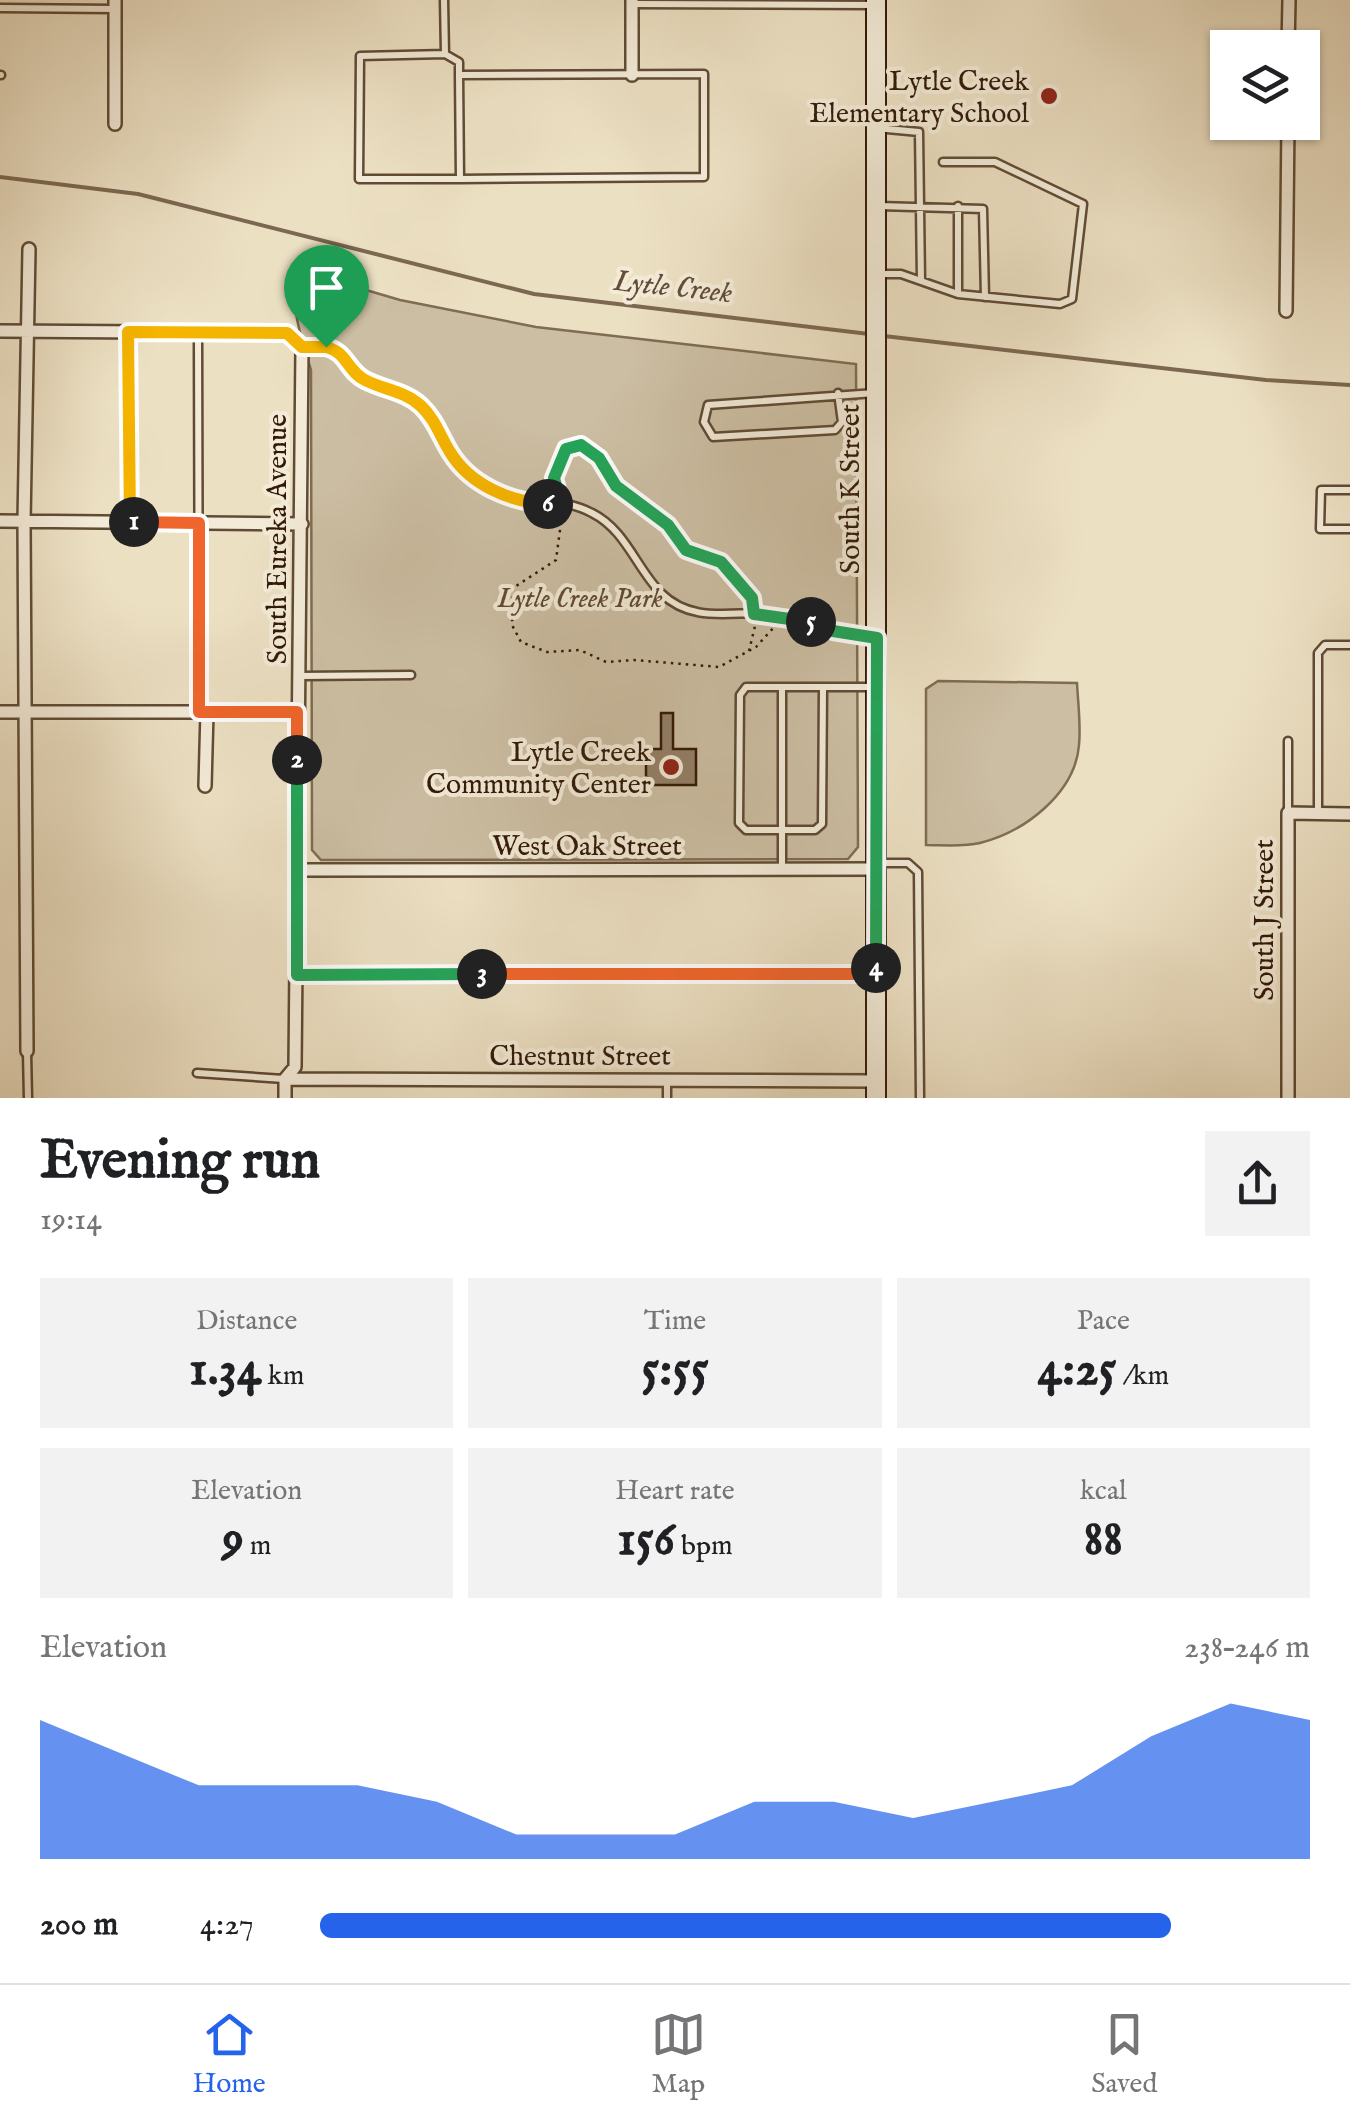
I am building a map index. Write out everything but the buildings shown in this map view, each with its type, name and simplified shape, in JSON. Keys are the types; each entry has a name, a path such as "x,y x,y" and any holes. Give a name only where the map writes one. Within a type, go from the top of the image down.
{"street":[{"path":"1288,0 1288,30"},
{"path":"632,2 632,74"},
{"name":"South K Street","path":"876,2 876,1089"},
{"path":"115,4 115,124"},
{"path":"1286,310 1288,140"},
{"path":"27,1051 24,521 28,250"},
{"path":"0,331 287,333 299,342"},
{"name":"South Eureka Avenue","path":"285,1098 285,1080 295,1067 297,975 302,524 299,342"},
{"path":"0,521 302,524"},
{"path":"0,712 297,712"},
{"path":"203,712 206,786"},
{"path":"1288,813 1350,814"},
{"name":"South J Street","path":"1288,813 1288,1098"},
{"name":"West Oak Street","path":"298,870 876,866"},
{"name":"Chestnut Street","path":"285,1080 667,1081 876,1089"}],"lane":[{"path":"444,0 445,54"},
{"path":"632,2 876,2"},
{"path":"0,8 115,4"},
{"path":"459,76 704,74 704,177 460,180 358,179 360,56 445,54 459,62 459,76 460,180"},
{"path":"876,128 919,132 920,281"},
{"path":"876,274 920,281 958,294 1060,304 1072,299 1083,204 996,162 943,162"},
{"path":"876,206 980,206 986,213 985,297"},
{"path":"958,206 958,294"},
{"path":"128,332 130,522"},
{"path":"198,332 203,712"},
{"path":"299,342 337,350 350,370 366,381 392,389 421,406 457,462 486,486 522,500 589,510 618,532 659,591 678,606 719,616 775,614 833,631 877,638"},
{"path":"838,394 842,422 835,430 713,437 704,422 708,405 838,394 876,384"},
{"path":"1350,490 1320,490 1320,529 1350,530"},
{"path":"1318,814 1318,653 1325,645 1350,645"},
{"path":"300,676 410,675"},
{"path":"822,687 822,824 814,830 746,830 740,823 740,695 746,687 822,687 877,687"},
{"path":"782,687 782,869"},
{"name":"South J Street","path":"1288,741 1288,813"},
{"path":"876,866 908,863 918,872 920,1098"},
{"path":"297,975 876,974"},
{"path":"27,1051 28,1098"},
{"path":"196,1074 285,1080"},
{"path":"667,1081 667,1098"}],"path":[{"path":"748,651 754,614 752,598 721,562 686,550 668,525 616,486 599,458 576,443 566,449 554,478 563,532 556,560 513,588 512,625 521,642 547,652 580,650 606,662 634,660 678,667 719,667 748,651 776,626 775,614"}],"green space":[{"name":"Lytle Creek Park","path":"298,270 400,300 536,327 856,364 858,847 848,859 321,860 312,850 311,370 296,308"},
{"path":"938,681 1077,683 1079,745 1068,779 1058,795 1030,820 997,838 960,845 926,845 926,689"}],"waterway":[{"name":"Lytle Creek","path":"0,177 138,194 534,294 869,334"},
{"name":"Lytle Creek","path":"884,336 1266,380 1350,385"}],"place":[{"name":"Lytle Creek Elementary School","path":"1049,96"},
{"name":"Lytle Creek Community Center","path":"671,767"}],"route":[{"path":"128,332 287,333 302,347 326,347 344,355 350,370 366,381 392,389 421,406 457,462 469,475 502,494 542,504 561,504 554,478 566,449 576,443 603,462 622,492 639,500 668,525 686,550 721,562 752,598 754,614 788,616 833,631 877,638 876,974 297,975 297,712 199,712 199,523 130,522 128,332"}]}
